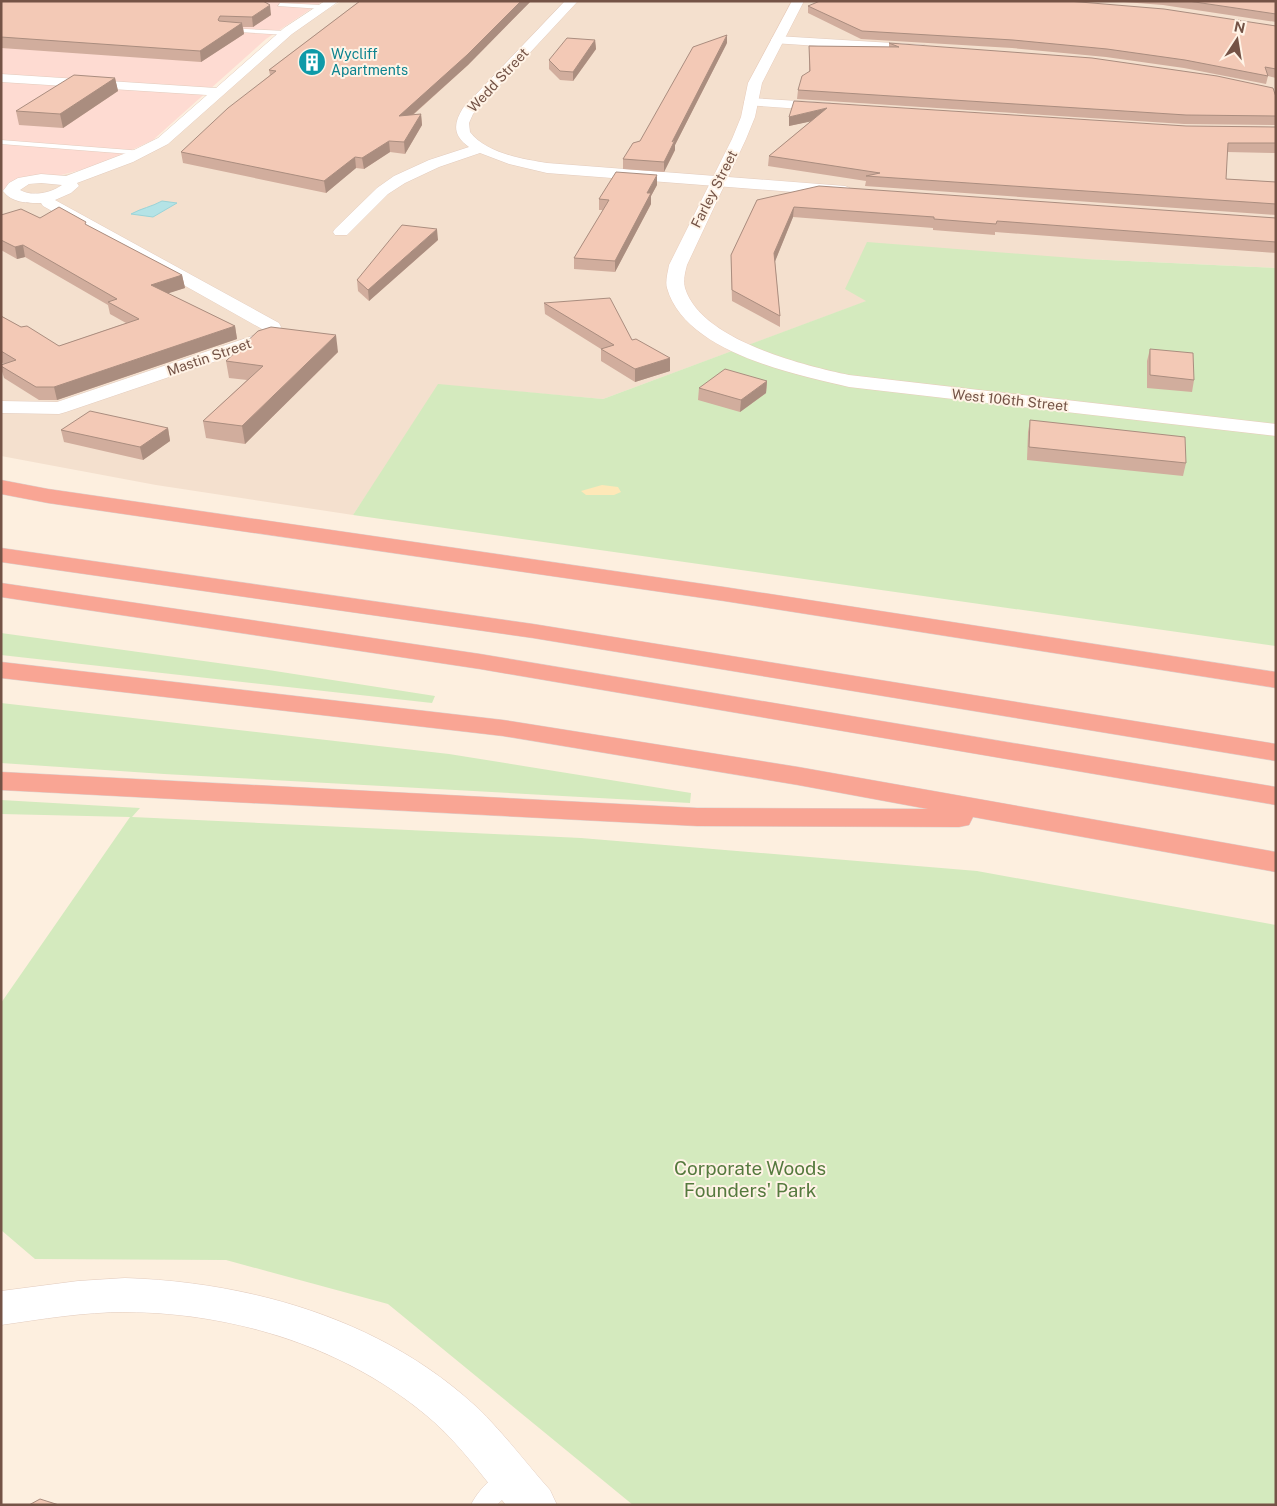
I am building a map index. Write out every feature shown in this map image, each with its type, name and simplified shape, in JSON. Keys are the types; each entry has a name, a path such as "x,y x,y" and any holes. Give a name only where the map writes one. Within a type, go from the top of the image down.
{"highway":[{"path":"1,487 48,496 705,592 1276,680"},
{"path":"1,505 130,521 234,523"},
{"path":"1,554 533,631 1276,754"},
{"path":"1,590 165,612 425,652 1276,796"},
{"path":"1,670 503,728 641,749 1276,862"},
{"path":"1,781 697,817 1033,818"}],"street":[{"name":"Wedd Street","path":"482,148 470,141 463,133 463,118 470,108 572,1"},
{"name":"Farley Street","path":"749,351 722,337 701,323 684,305 676,288 675,280 678,265 748,117 755,83 798,1"},
{"path":"66,181 70,183 68,190 45,197 26,198 12,194 11,191 17,184 33,179 52,178 66,181 109,168 143,153 177,131 286,33 302,20 328,4"},
{"path":"777,40 940,50"},
{"path":"1,78 220,92"},
{"path":"750,102 848,108"},
{"path":"341,232 357,219 373,200 389,186 433,164 482,148 507,159 547,168 862,192"},
{"name":"Mastin Street","path":"1,407 59,408 265,338 272,327 58,208 45,197"},
{"path":"8,206 26,198"},
{"name":"West 106th Street","path":"749,351 807,372 849,380 1276,430"},
{"path":"1,1308 76,1297 126,1295 164,1297 251,1310 296,1322 338,1339 379,1360 418,1385 455,1414 522,1491"}],"lane":[{"path":"280,5 328,4"},
{"path":"223,30 286,33"},
{"path":"1,142 143,153"},
{"path":"482,1505 522,1491"}],"shaded area":[{"path":"1,1 323,1 266,39 153,140 97,166 1,190"},
{"path":"342,1 1276,1 1276,268 1086,259 867,301 603,399 440,385 353,515 156,485 1,456 1,190 145,155 180,133 300,26"}],"green space":[{"path":"867,242 1086,259 1276,268 1276,646 353,515 438,384 603,399 866,301 845,289"},
{"path":"1,633 262,669 435,696 432,703 1,655"},
{"path":"1,703 449,754 691,793 690,803 164,774 1,763"},
{"name":"Corporate Woods Founders' Park","path":"1,800 140,808 132,817 581,838 977,871 1276,925 1276,1505 633,1505 388,1304 226,1260 35,1259 1,1230 1,1003 130,817 1,814"}],"sand":[{"path":"602,485 618,487 621,492 614,495 586,495 581,491"}],"water":[{"path":"162,201 177,203 153,217 131,214 154,205"}],"building":[{"path":"1,1 263,1 270,5 252,17 220,16 219,21 242,23 200,51 1,37"},
{"path":"360,1 521,1 467,55 399,116 421,114 404,142 389,141 362,158 355,157 324,181 181,152 228,108 276,71 269,70"},
{"path":"820,1 1068,1 1164,9 1276,26 1276,69 1265,67 1268,76 1185,60 1107,49 1013,40 862,31 808,6"},
{"path":"1188,1 1276,1 1276,14"},
{"path":"727,35 672,142 675,140 664,162 623,159 633,143 640,141 693,47"},
{"path":"567,38 595,40 573,72 560,71 549,60"},
{"path":"889,43 1092,58 1217,76 1273,88 1276,97 1276,116 1186,115 798,90 802,76 810,71 809,46 899,47"},
{"path":"74,75 115,78 60,114 16,111"},
{"path":"794,101 1186,126 1276,127 1276,143 1228,143 1226,179 1276,182 1276,204 866,176 880,173 769,156 827,108 789,117"},
{"path":"616,172 657,175 647,193 651,193 615,261 574,258 609,200 599,199"},
{"path":"819,186 1276,218 1276,242 997,221 996,224 934,219 934,217 794,207 774,253 780,316 732,290 731,255 757,200"},
{"path":"59,207 86,222 85,224 182,275 151,285 235,326 54,387 36,387 1,366 16,360 1,351 1,316 21,327 27,326 59,346 139,319 108,302 117,299 23,245 15,247 1,240 1,215 21,209 40,218"},
{"path":"402,225 437,229 368,290 357,280"},
{"path":"610,298 632,340 636,339 670,358 635,369 601,349 614,345 544,303"},
{"path":"271,327 336,335 242,426 203,421 263,366 226,361 258,331"},
{"path":"1150,349 1193,353 1194,380 1150,375"},
{"path":"725,369 767,381 741,400 699,388"},
{"path":"90,411 168,428 140,447 61,430"},
{"path":"1030,420 1185,437 1186,463 1029,447"},
{"path":"40,1499 59,1505 29,1505"}],"place":[{"name":"Wycliff Apartments","path":"312,62"}]}
